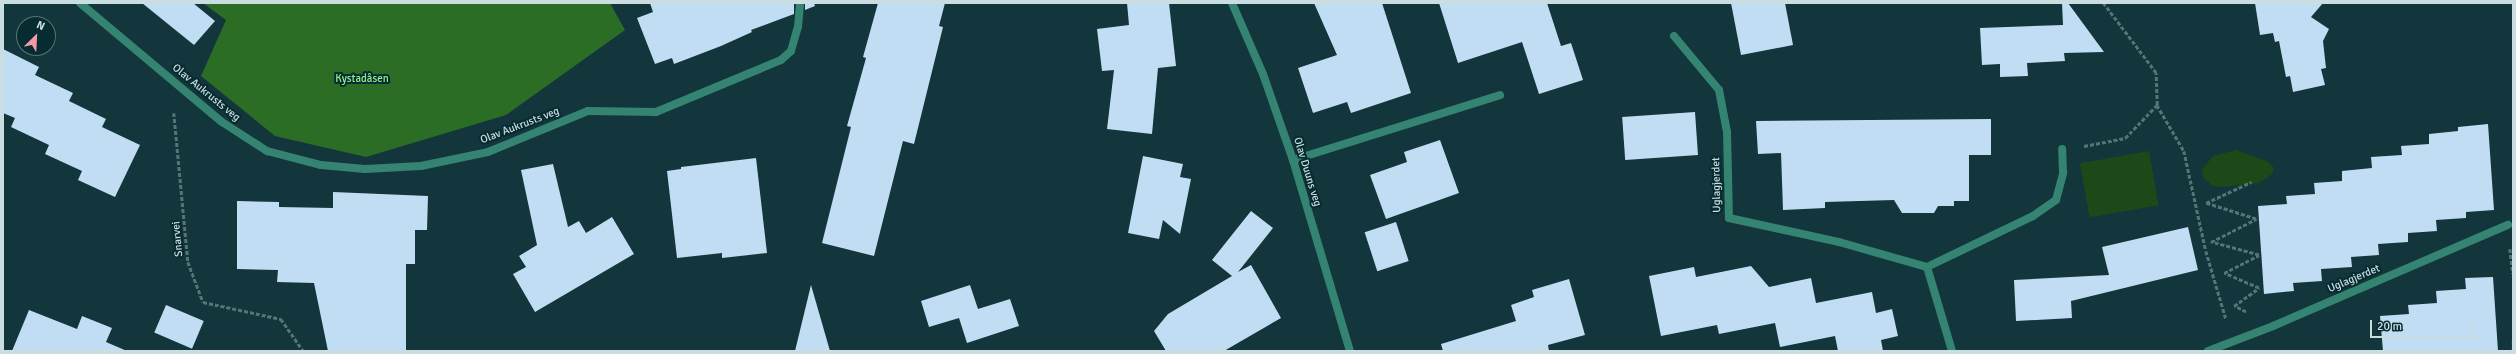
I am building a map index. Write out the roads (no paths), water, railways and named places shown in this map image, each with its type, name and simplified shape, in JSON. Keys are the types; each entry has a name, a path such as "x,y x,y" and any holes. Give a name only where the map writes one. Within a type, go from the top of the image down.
{"street":[{"name":"Olav Aukrusts veg","path":"80,3 222,122 267,151 321,166 365,169 421,166 488,152 588,111 656,112 781,60 791,50 798,27 800,3"},
{"name":"Olav Duuns veg","path":"1232,3 1263,74 1293,160 1350,351"},
{"name":"Uglagjerdet","path":"1674,36 1719,90 1727,132 1729,218 1839,242 1927,267"},
{"path":"1293,160 1500,95"},
{"path":"1952,351 1927,267 2033,216 2056,200 2063,173 2062,149"},
{"name":"Uglagjerdet","path":"2208,351 2233,343 2508,225"}],"park label":[{"name":"Kystadåsen","path":"362,79"}]}
